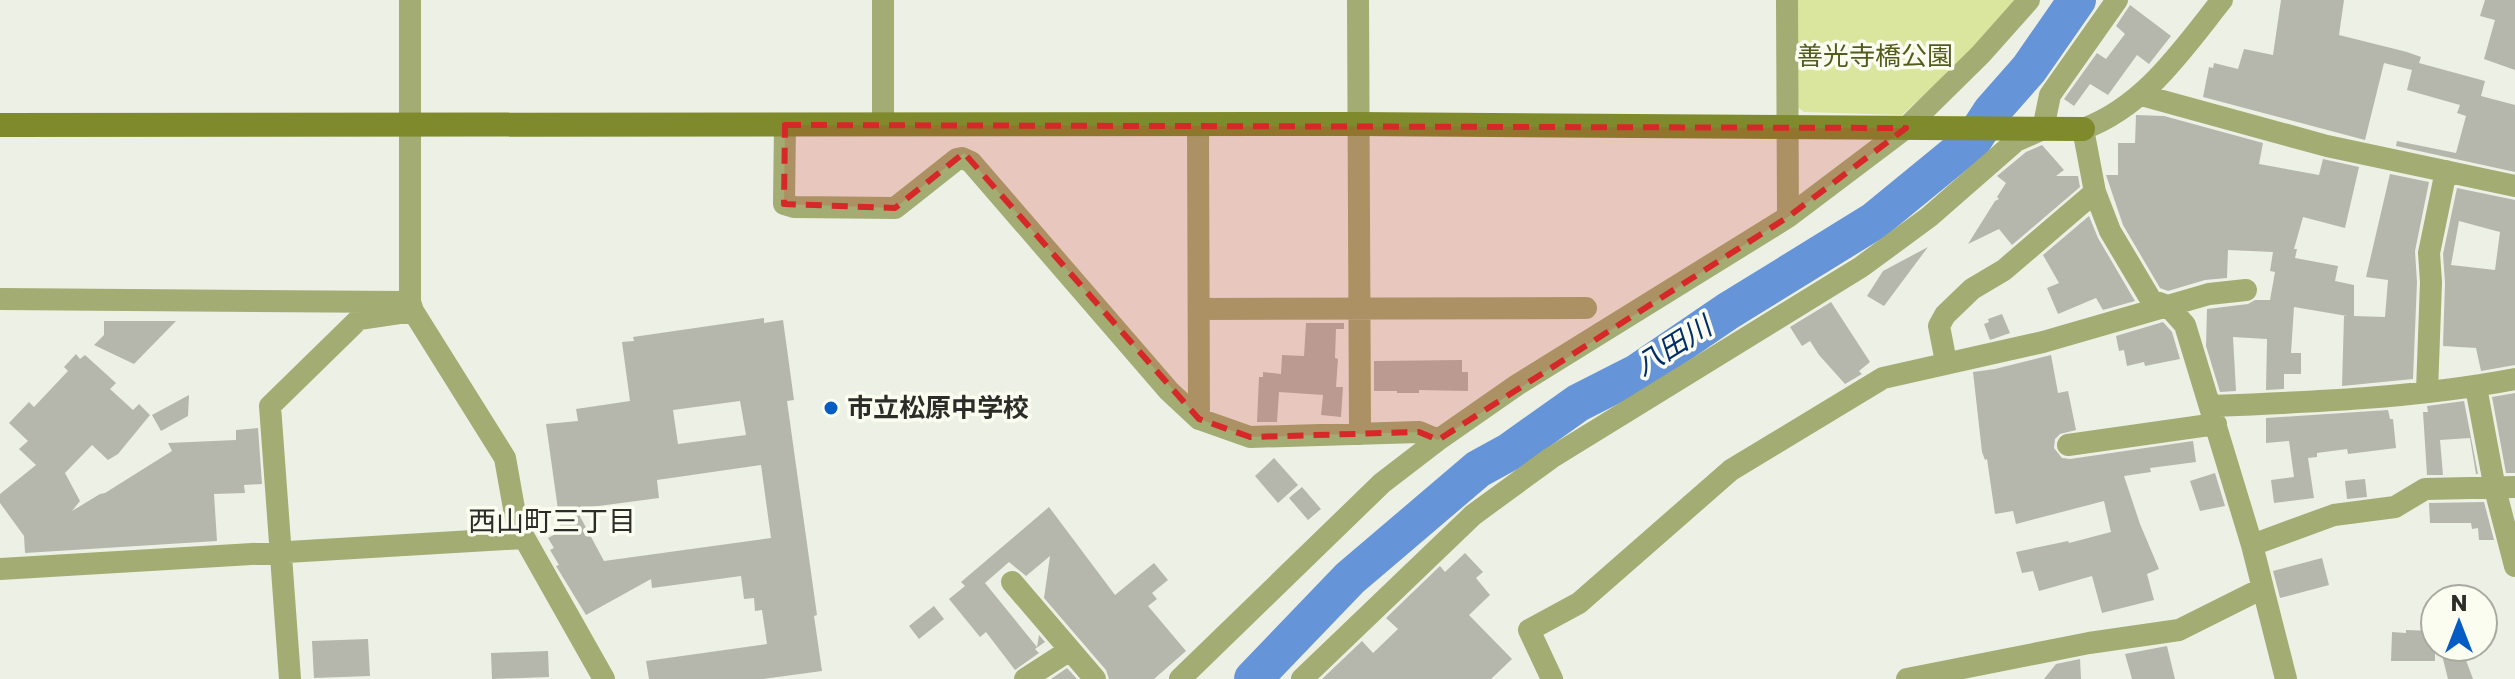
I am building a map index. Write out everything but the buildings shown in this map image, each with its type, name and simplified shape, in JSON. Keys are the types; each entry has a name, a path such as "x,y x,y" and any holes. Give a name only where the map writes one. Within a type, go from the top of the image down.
{"street":[{"path":"410,0 412,306 505,458 517,525 604,679"},
{"path":"883,0 883,124"},
{"path":"1358,0 1360,434"},
{"path":"1787,0 1788,217"},
{"path":"1180,679 1382,483 1517,385 1788,217 1906,128 1981,54 2029,0"},
{"path":"2043,129 2050,95 2117,0"},
{"path":"0,125 1358,124 2083,129 2114,116 2141,95 2222,0"},
{"path":"2141,95 2327,146 2515,186"},
{"path":"1198,124 1199,419"},
{"path":"785,125 784,204 794,207 895,208 957,159 971,162 1169,391 1199,419 1250,437 1419,432 1438,440"},
{"path":"1302,679 1440,544 1551,458 1861,267 1929,217 2016,141 2043,129"},
{"path":"2083,129 2095,192 2110,231 2151,300 2168,306 2185,325 2252,545 2286,679"},
{"path":"2427,391 2431,282 2429,253 2446,171"},
{"path":"1946,362 1939,326 1945,315 1972,289 2004,270 2095,192"},
{"path":"1552,679 1529,630 1579,603 1731,470 1883,378 2043,342 2209,294 2246,290"},
{"path":"0,299 412,306"},
{"path":"290,679 270,406 359,319 412,306"},
{"path":"1199,309 1586,308"},
{"path":"2068,445 2214,415 2476,387 2515,379"},
{"path":"2476,387 2505,488 2515,566"},
{"path":"2252,545 2334,515 2395,507 2425,489 2505,488"},
{"path":"0,569 523,538"},
{"path":"1012,582 1095,679"},
{"path":"1907,679 2089,643 2179,630 2263,588"},
{"path":"1025,679 1070,650"}],"highlighted area":[{"path":"785,125 1906,128 1788,217 1438,440 1419,432 1250,437 1199,419 964,153 895,208 784,204"}],"green space":[{"name":"善光寺橋公園","path":"1796,0 2019,0 1964,59 1902,115 1804,112 1796,106"}],"waterway":[{"name":"八田川","path":"1253,679 1350,578 1478,469 1509,452 1578,403 1637,373 1728,311 1874,221 1973,140 1992,111 2029,69 2077,0"}],"place":[{"name":"市立松原中学校","path":"831,408"}],"district":[{"name":"西山町三丁目","path":"552,521"}]}
